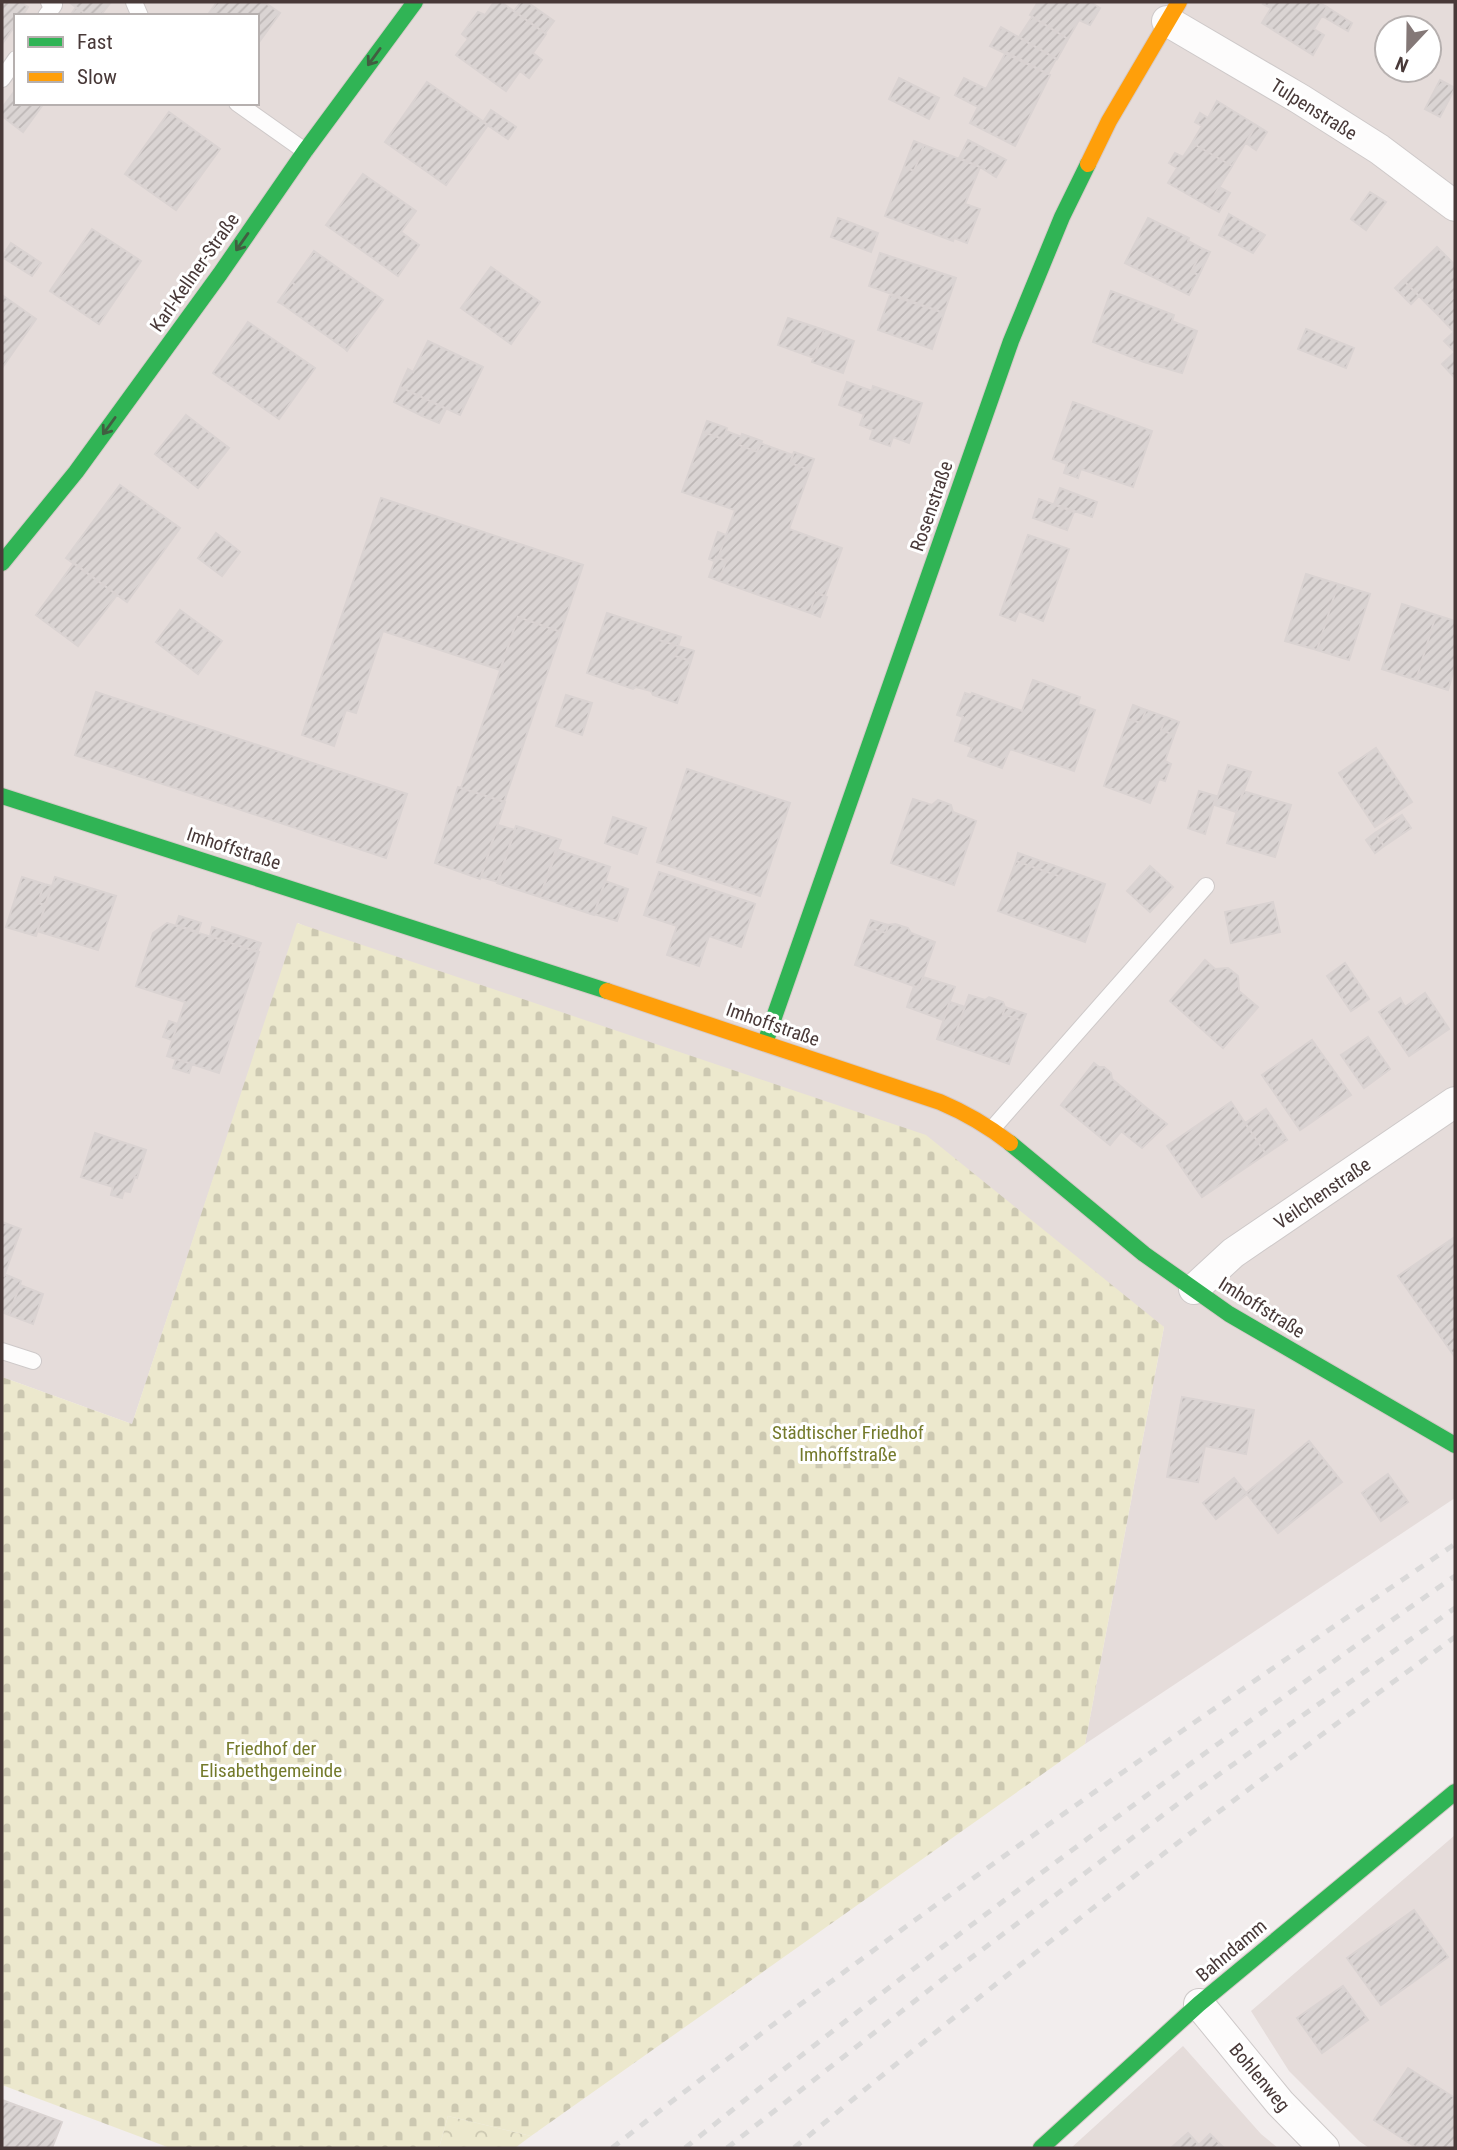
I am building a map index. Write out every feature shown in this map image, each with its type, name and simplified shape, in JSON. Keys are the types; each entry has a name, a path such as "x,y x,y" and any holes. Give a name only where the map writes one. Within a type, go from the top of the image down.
{"street":[{"name":"Karl-Kellner-Straße","path":"2,563 76,472 220,274 304,151 415,2"},
{"name":"Tulpenstraße","path":"1173,11 1300,99 1379,149 1455,206"},
{"name":"Rosenstraße","path":"765,1043 1011,341 1062,217 1109,121 1173,11"},
{"name":"Imhoffstraße","path":"2,796 765,1043 940,1102 967,1114 992,1129 1144,1254 1229,1314 1455,1445"},
{"name":"Veilchenstraße","path":"1194,1289 1233,1253 1455,1102"},
{"name":"Bahndamm","path":"1041,2148 1199,2004 1455,1792"},
{"name":"Bohlenweg","path":"1199,2004 1280,2103 1324,2148"}],"lane":[{"path":"2,79 14,62"},
{"path":"240,105 304,151"},
{"path":"992,1129 1206,886"},
{"path":"2,1351 33,1361"}],"shaded area":[{"path":"2,2 1455,2 1455,1498 1085,1744 1164,1327 298,923 132,1424 2,1377"},
{"path":"1455,1835 1455,2148 1369,2148 1289,2071 1251,2011"},
{"path":"1183,2046 1261,2134 1278,2148 1071,2148"}],"green space":[{"name":"Städtischer Friedhof Imhoffstraße","path":"297,923 926,1135 1164,1327 1085,1744 531,2136 448,2116 439,2148 170,2148 2,2085 2,1377 132,1424"},
{"path":"448,2116 531,2136 515,2148 439,2148"}],"building":[{"path":"2,2 20,2 28,7 23,14 14,14 14,27 2,44"},
{"path":"69,2 111,2 102,14 85,14"},
{"path":"217,2 264,2 280,13 259,42 259,14 208,14"},
{"path":"494,2 501,2 546,34 533,53 542,60 529,78 520,71 506,91 456,55 468,39 462,34 478,12 485,15"},
{"path":"521,2 527,2 554,21 545,33 514,11"},
{"path":"1038,2 1090,2 1100,8 1090,25 1079,20 1068,39 1030,15"},
{"path":"1317,2 1327,7 1314,29 1324,35 1313,55 1262,23 1271,8 1263,4"},
{"path":"76,7 85,14 71,14"},
{"path":"1327,7 1352,23 1348,31 1322,16"},
{"path":"1032,17 1068,39 1057,59 1019,37"},
{"path":"1001,27 1056,59 1048,74 990,46"},
{"path":"1006,52 1050,75 1015,146 970,123 978,107 955,95 964,78 986,89"},
{"path":"899,78 939,98 929,119 889,99"},
{"path":"427,82 488,125 446,185 385,142"},
{"path":"1443,82 1455,88 1440,117 1425,109 1438,84 1443,84"},
{"path":"14,92 14,105 43,105 23,132 2,116 2,108"},
{"path":"1217,101 1256,125 1232,166 1192,143 1202,126 1195,122 1200,113 1208,118"},
{"path":"491,110 516,127 508,139 483,122"},
{"path":"169,112 220,149 176,210 125,174"},
{"path":"1256,125 1267,132 1256,150 1246,143"},
{"path":"968,140 1006,160 996,177 959,158"},
{"path":"914,141 924,145 914,171 904,167"},
{"path":"1192,143 1232,166 1208,206 1168,183 1177,168 1169,163 1175,153 1183,157"},
{"path":"924,145 980,167 965,204 980,209 967,243 954,238 953,241 885,216 904,167 914,171"},
{"path":"363,174 416,211 401,232 419,245 398,276 326,225"},
{"path":"1219,187 1230,193 1219,212 1208,206"},
{"path":"1370,192 1386,202 1366,230 1351,219"},
{"path":"1229,214 1265,235 1253,253 1219,235"},
{"path":"838,218 878,233 871,252 831,237"},
{"path":"1148,218 1189,238 1188,241 1203,249 1191,272 1199,275 1189,295 1125,263"},
{"path":"92,229 141,261 99,324 50,291"},
{"path":"11,243 41,263 32,276 2,257"},
{"path":"1437,247 1455,265 1455,296 1437,314 1403,280"},
{"path":"1203,249 1210,252 1199,275 1191,272"},
{"path":"314,251 383,300 361,331 358,329 344,348 282,304 295,285 292,282"},
{"path":"880,253 956,278 944,313 869,286"},
{"path":"491,267 540,302 511,344 461,308"},
{"path":"1403,280 1419,296 1411,304 1395,288"},
{"path":"292,282 295,285 282,304 278,302"},
{"path":"1111,291 1174,315 1172,321 1197,331 1182,373 1144,362 1093,342"},
{"path":"2,295 36,319 2,368"},
{"path":"890,295 944,313 932,349 878,330"},
{"path":"1455,296 1455,333 1437,314"},
{"path":"788,318 824,330 814,358 778,345"},
{"path":"248,322 315,368 279,419 213,373"},
{"path":"358,329 361,331 347,351 344,348"},
{"path":"1306,329 1354,348 1346,368 1298,349"},
{"path":"824,330 854,341 843,373 812,362"},
{"path":"1455,333 1455,352 1444,341"},
{"path":"428,341 483,367 460,415 400,387 408,369 413,372"},
{"path":"1455,352 1455,378 1442,364"},
{"path":"847,382 872,391 873,386 922,403 909,443 893,437 890,446 870,439 873,430 860,425 864,414 839,405"},
{"path":"400,387 430,401 422,416 394,402"},
{"path":"430,401 446,409 439,423 422,416"},
{"path":"1073,402 1152,431 1133,487 1081,469 1078,478 1064,473 1067,464 1053,459"},
{"path":"186,415 229,448 198,488 155,454"},
{"path":"707,421 727,428 723,439 703,432"},
{"path":"726,431 742,437 739,445 757,452 760,443 793,455 790,463 810,470 789,529 842,548 825,596 816,593 810,613 719,581 726,561 718,558 735,510 682,492 703,432 723,439"},
{"path":"742,434 762,441 757,452 739,445"},
{"path":"794,452 814,459 810,470 790,463"},
{"path":"120,485 180,528 127,602 66,558"},
{"path":"1060,488 1097,502 1092,517 1054,504"},
{"path":"381,498 583,565 561,632 518,617 500,670 383,631 356,713 346,710 334,746 302,735"},
{"path":"1039,499 1074,512 1067,530 1033,518"},
{"path":"718,532 726,535 718,558 714,561 709,559"},
{"path":"216,533 240,552 222,576 198,558"},
{"path":"1028,535 1069,549 1043,621 1019,611 1015,621 1000,615"},
{"path":"716,557 726,561 719,581 709,577"},
{"path":"74,563 117,595 78,646 36,615"},
{"path":"1306,574 1338,584 1317,650 1285,641"},
{"path":"1338,584 1370,594 1349,660 1317,650"},
{"path":"816,593 827,597 820,617 810,613"},
{"path":"1402,604 1436,615 1416,680 1382,669"},
{"path":"180,610 222,641 198,674 156,642"},
{"path":"607,613 662,631 659,640 678,646 675,656 691,661 677,703 653,695 651,691 636,687 633,689 587,673"},
{"path":"1436,615 1455,621 1455,666 1448,690 1416,680"},
{"path":"518,617 561,632 504,802 461,788"},
{"path":"662,631 681,637 678,646 659,640"},
{"path":"678,646 694,651 691,661 675,656"},
{"path":"1033,680 1080,697 1078,704 1095,710 1074,771 1010,749 1002,768 968,756 972,747 955,741 963,717 957,715 965,693 972,693 1022,711"},
{"path":"96,692 407,794 386,858 75,755"},
{"path":"566,695 592,703 582,735 556,726"},
{"path":"1133,705 1146,710 1141,723 1128,719"},
{"path":"1146,710 1166,717 1161,730 1174,735 1165,761 1171,764 1165,781 1159,779 1150,803 1104,786 1128,719 1141,723"},
{"path":"1166,717 1179,722 1174,735 1161,730"},
{"path":"1376,748 1412,802 1375,827 1339,773"},
{"path":"1228,765 1251,772 1236,812 1215,805"},
{"path":"687,769 790,803 760,896 657,862"},
{"path":"458,787 505,802 480,879 435,863"},
{"path":"1199,791 1216,796 1205,834 1188,828"},
{"path":"1243,791 1291,805 1275,857 1227,843"},
{"path":"913,799 932,805 938,800 951,805 953,812 976,821 954,885 891,863"},
{"path":"1402,815 1411,828 1384,846 1375,833"},
{"path":"613,817 646,828 637,854 605,843"},
{"path":"498,825 515,830 498,882 481,877"},
{"path":"516,826 561,840 540,897 497,883"},
{"path":"1375,833 1384,846 1375,853 1366,840"},
{"path":"556,849 610,867 594,915 540,897"},
{"path":"1018,853 1064,869 1061,877 1016,861"},
{"path":"1016,861 1061,877 1064,869 1105,884 1085,942 998,911"},
{"path":"1150,866 1173,887 1150,912 1127,891"},
{"path":"659,872 755,904 741,947 709,936 699,966 667,955 677,926 644,915"},
{"path":"22,877 44,884 38,903 45,905 36,936 6,927"},
{"path":"55,877 116,896 98,950 37,931"},
{"path":"605,881 628,889 617,921 594,914"},
{"path":"44,884 52,886 45,905 38,903"},
{"path":"1273,902 1280,932 1231,943 1225,912"},
{"path":"179,916 201,923 198,932 176,925"},
{"path":"871,920 888,925 886,933 868,927"},
{"path":"167,923 259,952 219,1073 167,1056 185,1002 136,986 153,933"},
{"path":"895,924 935,942 919,988 855,965 868,927 886,933 888,925"},
{"path":"212,927 261,943 257,952 210,936"},
{"path":"1205,960 1215,969 1228,968 1238,976 1239,991 1258,1007 1223,1048 1170,1001"},
{"path":"1345,963 1369,999 1351,1011 1327,976"},
{"path":"923,977 955,987 943,1020 907,1007 914,986 919,988"},
{"path":"1425,993 1449,1029 1409,1056 1379,1012 1400,998 1405,1007"},
{"path":"969,995 1003,1002 1003,1014 1023,1021 1009,1064 952,1044"},
{"path":"950,1002 965,1007 952,1044 937,1039"},
{"path":"1005,1007 1026,1014 1023,1021 1003,1014"},
{"path":"169,1021 178,1024 172,1040 163,1037"},
{"path":"1368,1037 1390,1069 1364,1088 1341,1055"},
{"path":"1312,1040 1351,1095 1300,1130 1262,1075"},
{"path":"176,1059 192,1064 189,1073 173,1068"},
{"path":"1094,1063 1111,1073 1112,1079 1143,1105 1110,1145 1061,1105"},
{"path":"1231,1102 1266,1154 1202,1197 1167,1146"},
{"path":"1143,1105 1167,1124 1142,1148 1121,1131"},
{"path":"1266,1109 1287,1140 1266,1154 1245,1123"},
{"path":"95,1133 146,1150 130,1192 124,1191 122,1198 111,1195 113,1187 81,1177"},
{"path":"2,1222 21,1229 4,1276 2,1275"},
{"path":"1455,1237 1455,1357 1398,1276"},
{"path":"4,1274 21,1281 9,1315 2,1312"},
{"path":"20,1285 43,1294 33,1324 9,1315"},
{"path":"1182,1397 1254,1410 1246,1454 1205,1446 1198,1482 1167,1477"},
{"path":"1309,1441 1342,1482 1278,1533 1246,1493"},
{"path":"1388,1474 1408,1502 1381,1521 1362,1493"},
{"path":"1234,1478 1247,1494 1216,1519 1203,1503"},
{"path":"1414,1910 1448,1957 1381,2005 1347,1958"},
{"path":"1343,1986 1368,2020 1322,2053 1297,2018"},
{"path":"1408,2068 1455,2098 1455,2148 1417,2148 1374,2120"},
{"path":"2,2100 62,2122 52,2148 2,2148"},
{"path":"1188,2133 1199,2145 1210,2134 1224,2148 1171,2148"}],"railway":[{"path":"612,2148 923,1914 1241,1690 1455,1544"},
{"path":"685,2148 1065,1855 1455,1576"},
{"path":"727,2148 948,1975 1194,1792 1455,1608"},
{"path":"794,2148 1120,1887 1455,1637"}],"traffic: fast":[{"path":"2,563 76,472 415,2"},
{"path":"765,1043 1011,341 1062,217 1088,164"},
{"path":"2,796 607,991"},
{"path":"1010,1143 1144,1254 1229,1314 1455,1445"},
{"path":"1041,2148 1199,2004 1455,1792"}],"traffic: slow":[{"path":"1088,164 1109,121 1179,2"},
{"path":"607,991 940,1102 976,1120 1010,1143"}],"park label":[{"name":"Friedhof der Elisabethgemeinde","path":"271,1759"}]}
